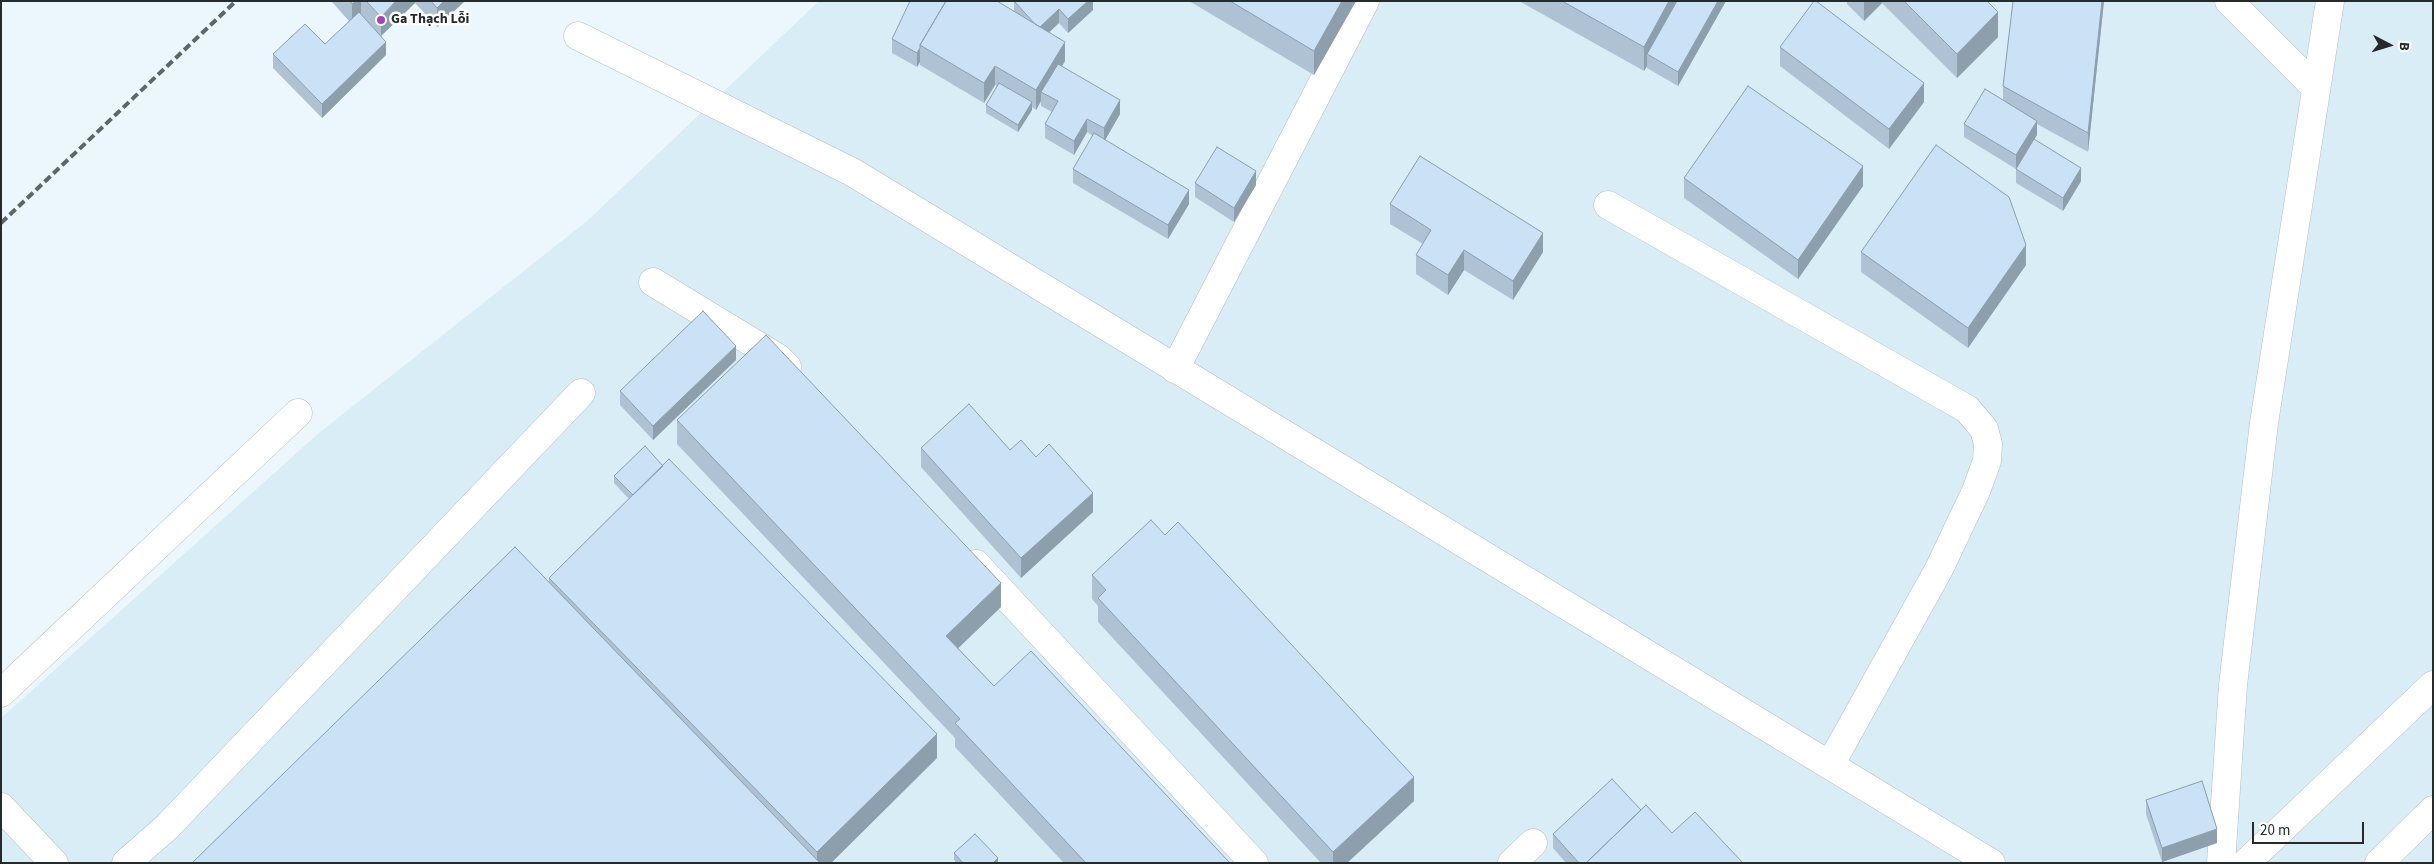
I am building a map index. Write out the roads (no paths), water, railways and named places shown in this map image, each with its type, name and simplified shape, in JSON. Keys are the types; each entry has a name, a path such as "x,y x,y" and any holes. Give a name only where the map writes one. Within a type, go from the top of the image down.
{"street":[{"path":"1175,369 1365,1"},
{"path":"2229,1 2316,88"},
{"path":"2221,863 2232,685 2264,423 2330,1"},
{"path":"578,36 852,172 1991,863"},
{"path":"1608,205 1967,409 1984,428 1988,444 1987,462 1976,491 1938,569 1830,765"},
{"path":"653,282 778,358 806,387"},
{"path":"126,863 167,827 581,393"},
{"path":"1,693 298,414"},
{"path":"956,544 1254,863"},
{"path":"2246,863 2433,685"},
{"path":"1,807 54,863"},
{"path":"2379,863 2433,810"},
{"path":"1512,863 1533,843"}],"railway":[{"path":"1,223 236,1"}],"place":[{"name":"Ga Thạch Lỗi","path":"381,20"}]}
